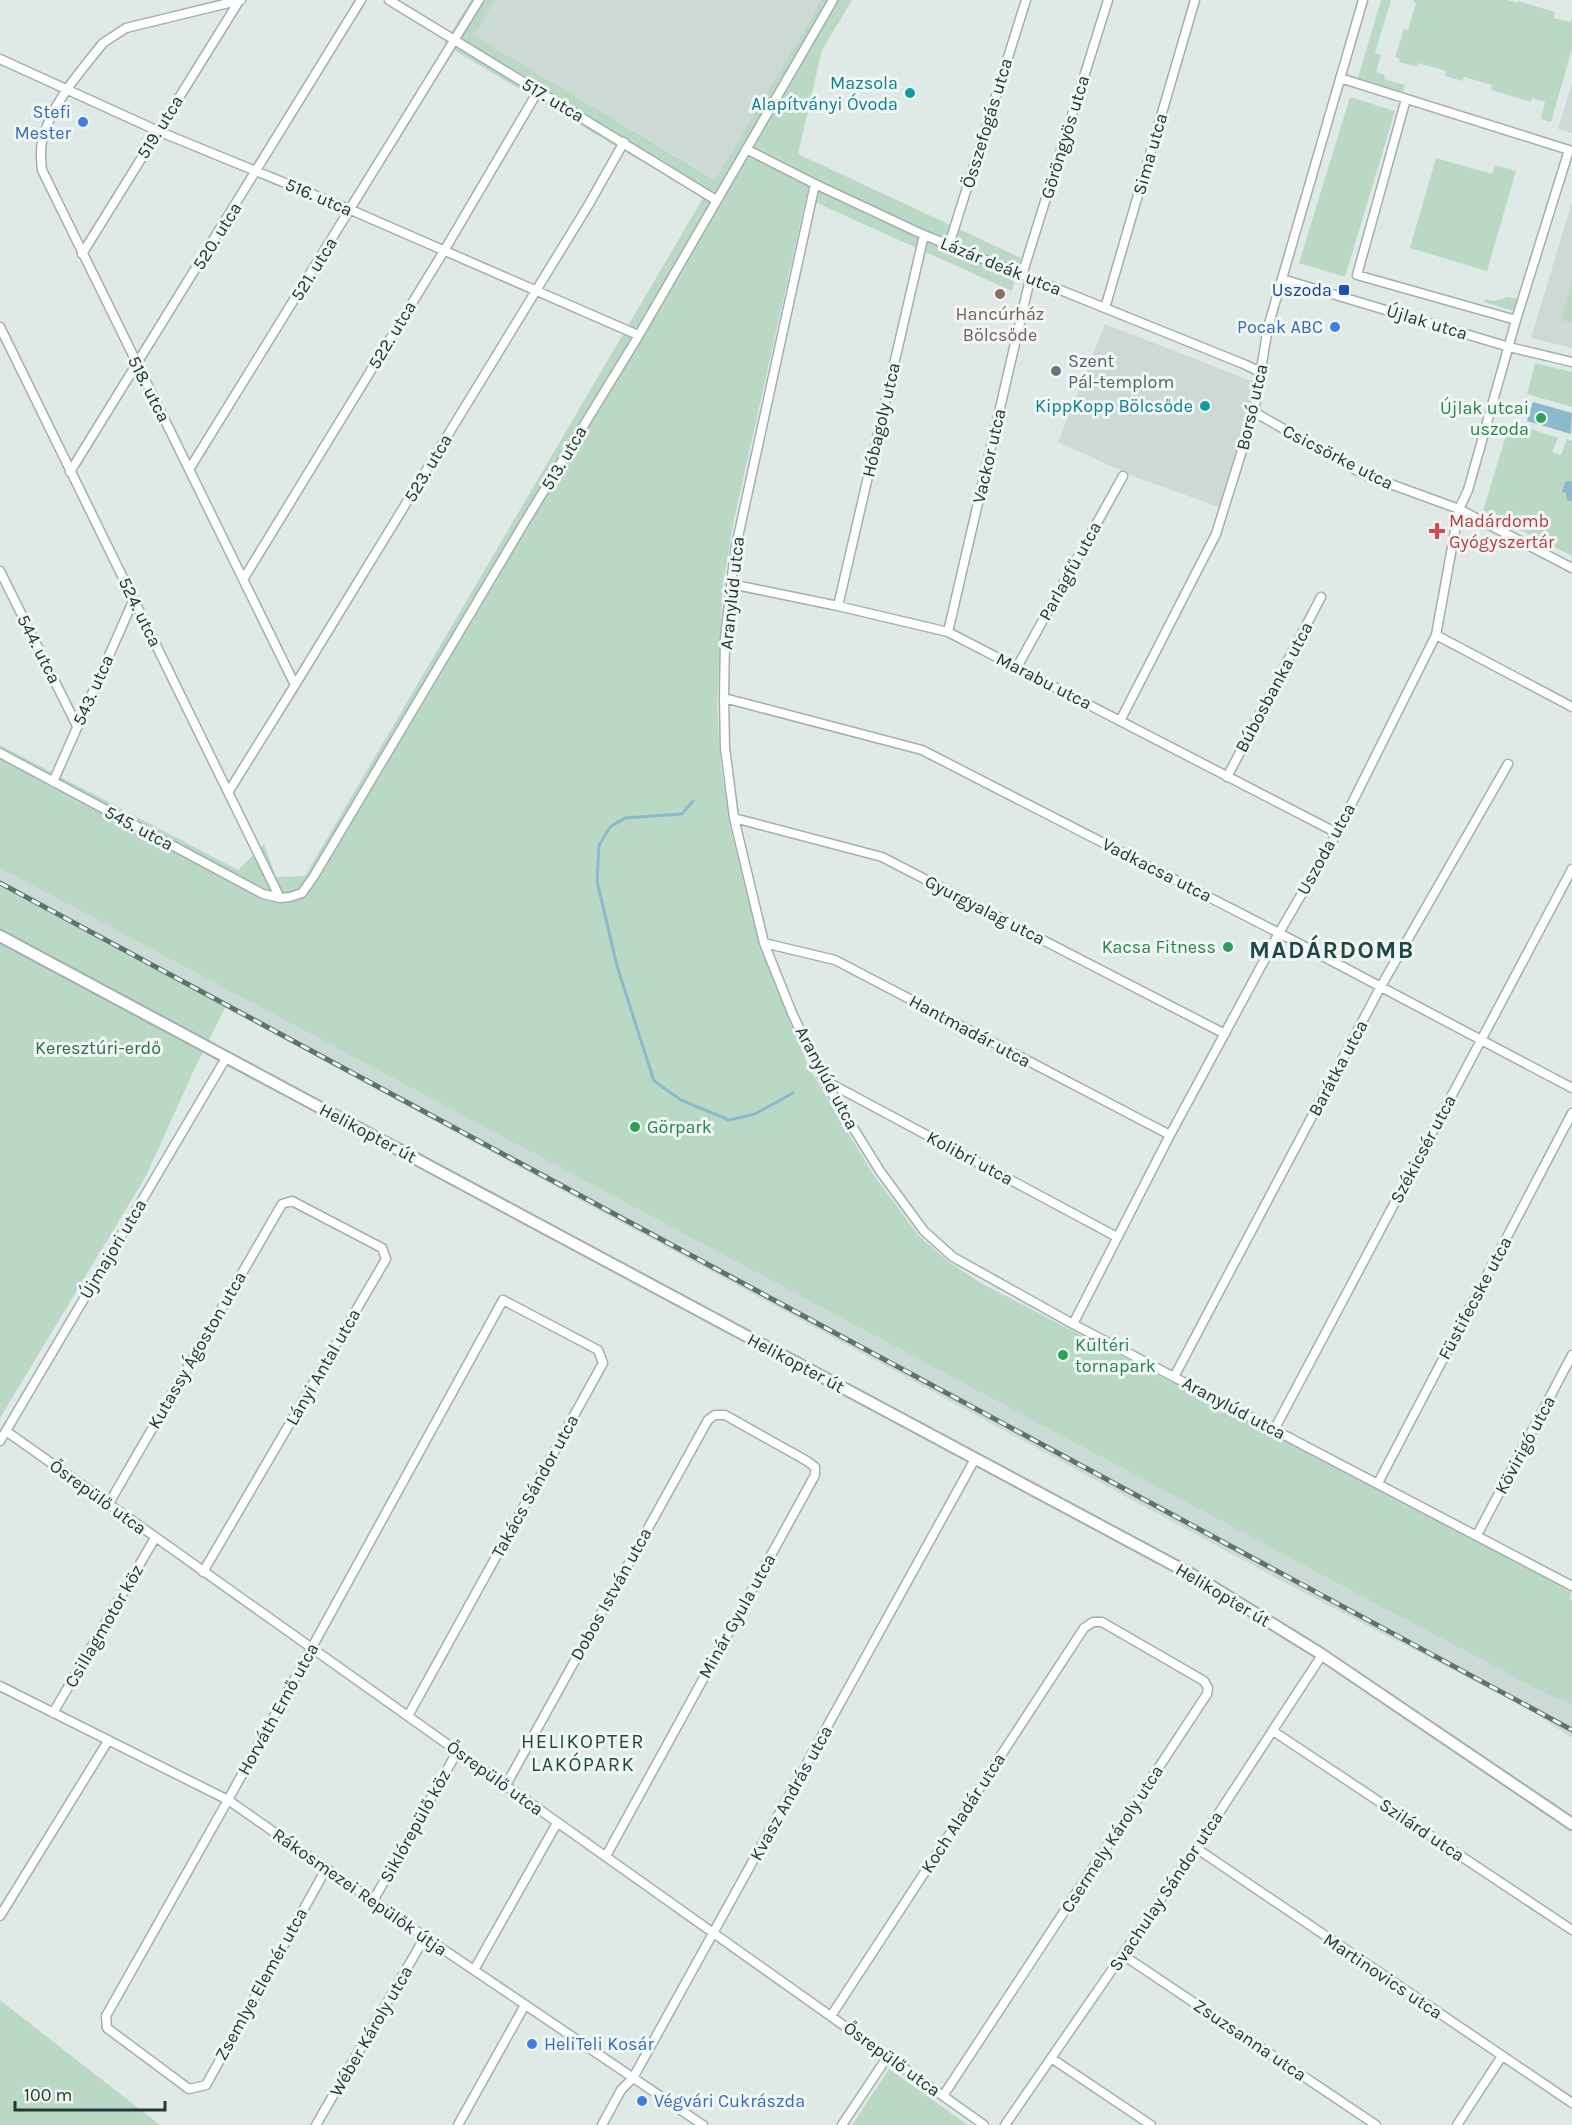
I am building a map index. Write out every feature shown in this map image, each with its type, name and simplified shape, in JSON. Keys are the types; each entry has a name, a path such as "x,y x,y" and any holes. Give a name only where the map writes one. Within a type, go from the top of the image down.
{"street":[{"path":"67,89 103,43 118,32 126,28 240,0"},
{"name":"519. utca","path":"82,254 240,0"},
{"name":"520. utca","path":"70,472 361,0"},
{"name":"517. utca","path":"389,0 716,200"},
{"name":"521. utca","path":"190,468 479,0"},
{"name":"513. utca","path":"280,898 302,892 314,876 525,520 638,335 833,0"},
{"name":"Összefogás utca","path":"949,245 1026,0"},
{"name":"Göröngyös utca","path":"1026,277 1108,0"},
{"name":"Sima utca","path":"1105,308 1195,0"},
{"name":"Borsó utca","path":"1120,721 1216,534 1254,412 1268,327 1363,0"},
{"name":"516. utca","path":"0,59 158,131 351,210 638,335"},
{"path":"1340,78 1569,150 1509,346"},
{"name":"518. utca","path":"67,89 46,127 41,145 42,170 295,685"},
{"name":"522. utca","path":"244,578 444,251 538,91"},
{"path":"1406,99 1357,275 1516,320"},
{"name":"523. utca","path":"228,791 295,685 624,142"},
{"name":"Lázár deák utca","path":"746,149 924,235 1262,373"},
{"name":"Aranylúd utca","path":"815,184 741,518 730,584 725,638 724,698 725,748 734,818 764,943 792,1013 824,1079 880,1172 924,1231 953,1257 1073,1324 1572,1586"},
{"name":"Hóbagoly utca","path":"838,606 924,235"},
{"name":"Vackor utca","path":"948,632 1026,277"},
{"name":"Újlak utca","path":"1282,279 1509,346 1572,362"},
{"name":"524. utca","path":"1,333 280,898"},
{"name":"Uszoda utca","path":"1073,1324 1170,1135 1279,933 1337,833 1436,635 1459,509 1468,490 1509,346"},
{"name":"Csicsörke utca","path":"1254,412 1363,474 1459,509 1572,568"},
{"name":"Parlagfű utca","path":"1017,667 1123,476"},
{"path":"0,588 2,575"},
{"name":"544. utca","path":"2,575 77,726"},
{"name":"Marabu utca","path":"730,584 948,632 1337,833"},
{"name":"Búbosbanka utca","path":"1227,777 1321,597"},
{"name":"543. utca","path":"53,782 134,599"},
{"path":"1436,635 1572,707"},
{"name":"Vadkacsa utca","path":"724,698 922,750 1279,933 1572,1088"},
{"name":"545. utca","path":"0,753 262,894 280,898"},
{"name":"Barátka utca","path":"1174,1377 1380,988 1508,764"},
{"name":"Gyurgyalag utca","path":"734,818 882,857 1225,1034"},
{"name":"Székicsér utca","path":"1274,1430 1572,869"},
{"name":"Helikopter út","path":"0,936 1198,1578 1322,1655 1572,1824"},
{"name":"Hantmadár utca","path":"764,943 836,960 1170,1135"},
{"name":"Újmajori utca","path":"0,1441 226,1058"},
{"name":"Kolibri utca","path":"824,1079 1117,1237"},
{"name":"Füstifecske utca","path":"1378,1483 1572,1113"},
{"name":"Kutassy Ágoston utca","path":"108,1505 282,1204 292,1201"},
{"name":"Lányi Antal utca","path":"203,1572 386,1259 382,1248 292,1201"},
{"name":"Horváth Ernő utca","path":"189,2089 107,2028 106,2016 228,1800 503,1300"},
{"name":"Takács Sándor utca","path":"408,1716 603,1363 598,1350 503,1300"},
{"name":"Kövirigó utca","path":"1477,1535 1572,1355"},
{"name":"Dobos István utca","path":"506,1785 708,1420 715,1415 725,1415"},
{"name":"Minár Gyula utca","path":"606,1856 815,1475 815,1467 807,1461 725,1415"},
{"name":"Ősrepülő utca","path":"6,1431 984,2125"},
{"name":"Kvasz András utca","path":"602,2125 621,2090 633,2078 975,1458"},
{"name":"Csillagmotor köz","path":"53,1713 155,1538"},
{"name":"Koch Aladár utca","path":"831,2016 1084,1628 1093,1622 1102,1622"},
{"name":"Csermely Károly utca","path":"943,2096 1208,1694 1204,1681 1102,1622"},
{"name":"Svachulay Sándor utca","path":"1005,2125 1196,1848 1322,1655"},
{"name":"Rákosmezei Repülők útja","path":"0,1686 228,1800 425,1937 703,2125"},
{"name":"Szilárd utca","path":"1273,1731 1572,1930"},
{"path":"0,1916 108,1741"},
{"name":"Siklórepülő köz","path":"373,1901 457,1752"},
{"path":"474,1970 557,1823"},
{"name":"Martinovics utca","path":"1196,1848 1572,2103"},
{"name":"Zsemlye Elemér utca","path":"189,2089 206,2085 326,1869"},
{"name":"Wéber Károly utca","path":"316,2125 425,1937"},
{"name":"Zsuzsanna utca","path":"1123,1955 1376,2125"},
{"path":"458,2125 525,2005"},
{"path":"842,2125 888,2056"},
{"path":"1456,2125 1502,2056"},
{"path":"1051,2058 1151,2125"}],"shaded area":[{"path":"496,0 822,0 716,180 474,35"},
{"path":"1572,83 1572,133 1558,129"},
{"path":"1572,202 1572,348 1531,338"},
{"path":"1105,324 1254,382 1248,411 1219,507 1138,478 1058,442"},
{"path":"0,868 1378,1605 1572,1705 1572,1738 1528,1709 1276,1578 0,885"}],"green space":[{"path":"471,0 496,0 474,35 715,180 822,0 852,0 822,50 798,154 1021,258 1012,291 806,198 734,520 723,583 717,704 721,766 730,826 760,947 809,1068 873,1174 919,1236 949,1262 981,1283 1572,1591 1570,1599 1572,1600 1572,1705 1378,1605 0,868 0,745 238,870 264,844 276,877 305,876 703,198 444,44"},
{"path":"1381,0 1391,0 1375,53 1381,55 1376,72 1385,75 1384,79 1405,85 1403,92 1358,78"},
{"path":"1414,0 1506,0 1517,3 1518,1 1555,12 1554,18 1570,22 1572,18 1572,49 1551,122 1541,119 1545,102 1532,98 1531,102 1491,90 1492,85 1464,77 1463,81 1445,76 1446,71 1418,63 1417,67 1399,62 1400,59 1395,57 1404,29 1408,30 1416,3 1413,2"},
{"path":"1350,97 1395,111 1345,277 1299,263"},
{"path":"1436,158 1492,174 1495,165 1516,171 1487,271 1410,248"},
{"path":"1572,282 1572,323 1561,320"},
{"path":"1508,297 1518,299 1518,307 1514,311 1484,302 1485,299 1494,301"},
{"path":"1535,363 1572,372 1572,407 1527,394"},
{"path":"1531,429 1558,438 1552,452 1561,455 1567,439 1572,441 1572,556 1483,511 1507,432 1528,437"},
{"name":"Keresztúri-erdő","path":"0,885 226,1006 146,1176 0,1418"},
{"path":"0,2000 160,2125 0,2125"},
{"path":"889,2069 968,2125 852,2125"}],"water":[{"path":"1533,402 1572,413 1571,434 1527,421"},
{"path":"1565,482 1572,482 1572,501 1567,500 1566,493 1562,492"}],"waterway":[{"path":"693,801 682,814 625,818 610,827 599,845 597,881 617,966 654,1081 681,1100 729,1120 755,1114 793,1093"}],"railway":[{"path":"0,883 1572,1730"}],"place":[{"name":"Mazsola Alapítványi Óvoda","path":"910,93"},
{"name":"Stefi Mester","path":"83,122"},
{"name":"Uszoda","path":"1344,290"},
{"name":"Hancúrház Bölcsőde","path":"1000,294"},
{"name":"Pocak ABC","path":"1335,327"},
{"name":"Szent Pál-templom","path":"1056,371"},
{"name":"KippKopp Bölcsőde","path":"1205,406"},
{"name":"Újlak utcai uszoda","path":"1541,418"},
{"name":"Madárdomb Gyógyszertár","path":"1437,531"},
{"name":"Kacsa Fitness","path":"1228,947"},
{"name":"Görpark","path":"635,1127"},
{"name":"Kültéri tornapark","path":"1063,1355"},
{"name":"HeliTeli Kosár","path":"532,2044"},
{"name":"Végvári Cukrászda","path":"642,2101"}],"district":[{"name":"MADÁRDOMB","path":"1332,950"},
{"name":"HELIKOPTER LAKÓPARK","path":"583,1752"}]}
